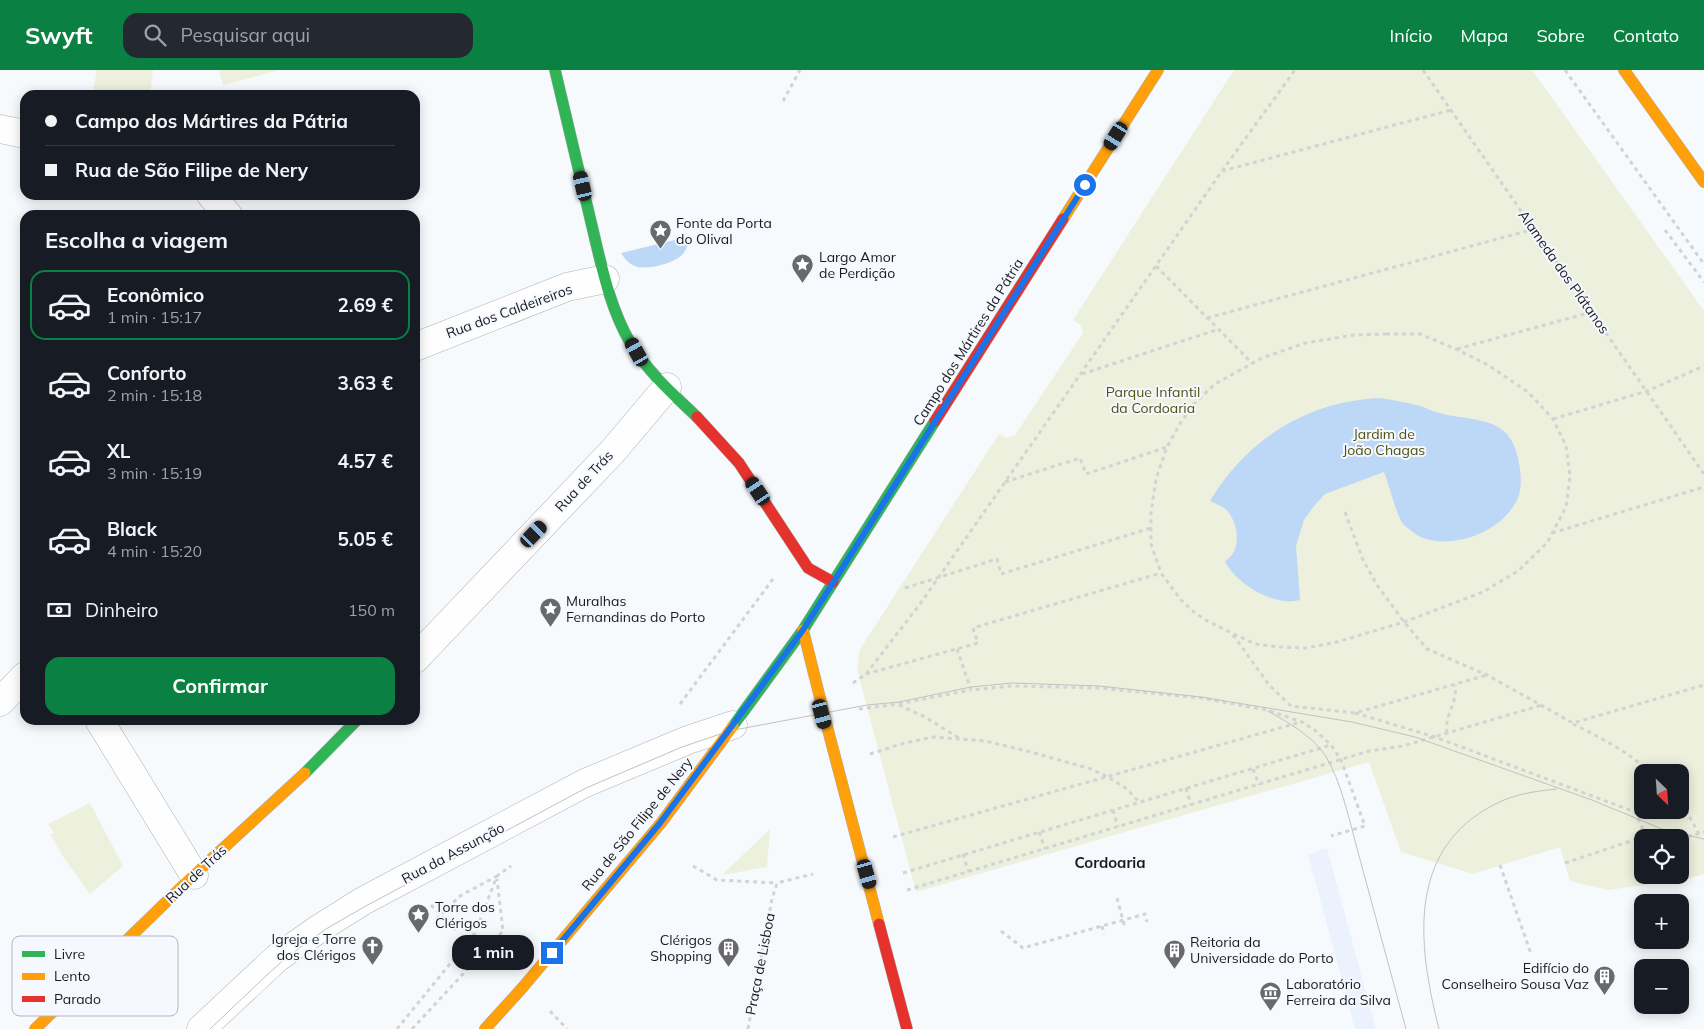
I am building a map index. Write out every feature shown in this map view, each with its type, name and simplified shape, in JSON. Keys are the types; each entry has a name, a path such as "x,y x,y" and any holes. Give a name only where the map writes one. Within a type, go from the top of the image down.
{"street":[{"path":"555,70 605,279 615,312 637,352 667,387 727,447 808,568 833,582"},
{"name":"Campo dos Mártires da Pátria","path":"803,630 1158,70"},
{"path":"1624,70 1704,182"},
{"path":"0,129 20,133"},
{"path":"216,200 224,210"},
{"name":"Rua dos Caldeireiros","path":"420,345 567,287 605,279"},
{"name":"Rua de Trás","path":"420,654 613,451 667,387"},
{"path":"803,630 835,763 872,892 907,1029"},
{"name":"Rua de São Filipe de Nery","path":"485,1029 540,967 660,823 803,630"},
{"path":"0,702 20,681"},
{"path":"102,725 194,875"},
{"name":"Rua de Trás","path":"131,936 194,875 317,762 352,725"},
{"name":"Rua da Assunção","path":"201,1029 257,976 298,942 363,901 585,783 688,740 733,726"},
{"name":"Rua de Trás","path":"35,1029 48,1016"}],"path":[{"path":"783,101 800,70"},
{"path":"849,685 866,674 939,577 1222,171 1295,70"},
{"name":"Alameda dos Plátanos","path":"1423,70 1704,474"},
{"path":"1565,70 1704,264"},
{"path":"1222,171 1451,110"},
{"path":"1208,318 1534,229"},
{"path":"1665,230 1704,282"},
{"path":"1156,266 1252,363"},
{"path":"1456,349 1592,312"},
{"path":"1080,375 1219,329"},
{"path":"1420,334 1488,365 1528,392 1553,420 1566,446 1570,476 1566,507 1547,544 1518,571 1483,592 1404,622 1337,642 1306,648 1280,648 1255,644 1194,612 1181,600 1160,574 1152,544 1151,528 1151,513 1156,479 1167,447 1194,404 1215,384 1252,363 1304,343 1354,335 1420,334"},
{"path":"1553,420 1647,391 1704,366"},
{"path":"1005,482 1080,458 1086,474 1167,447"},
{"path":"1552,534 1704,487"},
{"path":"1345,512 1376,585 1427,649 1487,675 1604,739 1639,764"},
{"path":"905,588 997,559 1001,574 1151,528"},
{"path":"678,706 796,548"},
{"path":"866,674 978,643 974,628 1160,574"},
{"path":"1232,633 1269,685 1291,706 1355,714 1435,737 1635,812 1643,829"},
{"path":"957,648 971,690"},
{"path":"1355,714 1487,675"},
{"path":"1447,733 1445,723 1456,694 1455,685"},
{"path":"1572,723 1704,685"},
{"path":"854,710 971,690 1012,686 1099,688 1202,698 1267,710 1302,722 1316,731 1331,744 1341,760 1365,826 1330,836"},
{"path":"898,704 925,717 959,738"},
{"path":"904,891 1369,751 1403,746 1542,705"},
{"path":"890,838 1302,722"},
{"path":"868,755 901,744 933,737 985,742 1031,752 1090,769 1108,777 1127,789 1140,803"},
{"path":"899,874 1331,744"},
{"path":"1253,769 1259,785"},
{"path":"1186,788 1191,805"},
{"path":"1113,810 1118,827"},
{"path":"1689,816 1699,834"},
{"path":"1039,832 1045,849"},
{"path":"1689,837 1704,832"},
{"path":"412,1029 503,931 497,876 489,834"},
{"path":"1565,863 1634,841"},
{"path":"963,854 968,871"},
{"path":"1500,865 1531,954"},
{"path":"693,866 717,880 777,883 813,874"},
{"path":"436,919 460,896 497,876"},
{"name":"Praça de Lisboa","path":"748,1029 772,899 777,883"},
{"path":"1117,898 1126,928"},
{"path":"425,899 456,930"},
{"path":"1001,931 1023,948 1145,914 1147,922"},
{"path":"1102,926 1104,934"},
{"path":"397,1029 475,933"},
{"path":"483,953 487,956"},
{"path":"543,1004 567,1029"}],"shaded area":[{"path":"1327,848 1376,1029 1355,1029 1308,854"}],"green space":[{"path":"97,70 153,70 151,90 93,90"},
{"path":"219,70 279,70 223,85"},
{"name":"Jardim de João Chagas","path":"1234,70 1532,70 1704,311 1704,874 1689,878 1689,829 1634,829 1634,884 1651,884 1608,890 1570,881 1560,847 1473,874 1401,852 1369,762 916,892 857,669 860,649 999,434 1007,438 1015,435 1083,333 1081,325 1073,320"},
{"path":"90,803 123,866 90,894 64,858 50,834 54,833 48,824"},
{"path":"770,829 767,867 722,875"}],"water":[{"name":"Fonte da Porta do Olival","path":"691,236 683,254 661,265 646,268 635,266 627,261 621,253"},
{"path":"1380,398 1421,406 1443,414 1482,421 1496,426 1504,432 1510,438 1515,449 1521,475 1518,497 1509,513 1488,529 1462,539 1436,541 1423,538 1401,521 1384,472 1325,494 1304,520 1296,546 1300,600 1275,599 1258,592 1242,582 1225,562 1232,554 1237,542 1236,529 1232,517 1224,508 1210,501 1225,479 1242,459 1282,427 1328,407"}],"tram line":[{"path":"210,1029 287,957 326,929 586,788 682,747 729,731 867,705 899,702 971,687 1012,683 1099,686 1201,697 1352,722 1415,737 1592,800 1662,829 1704,839"},
{"path":"1268,711 1313,741 1331,765 1348,815 1406,1029"},
{"path":"1439,1029 1431,996 1424,930 1426,898 1434,869 1449,842 1472,819 1504,800 1556,789"}],"traffic: fast":[{"path":"555,70 602,269 611,300 623,330 645,364 697,417"},
{"path":"733,726 803,630 935,421"},
{"path":"305,773 352,725"}],"traffic: slow":[{"path":"1063,219 1158,70"},
{"path":"1624,70 1704,182"},
{"path":"803,630 879,924"},
{"path":"485,1029 523,987 661,823 733,726"},
{"path":"131,936 305,773"},
{"path":"35,1029 48,1016"}],"traffic: jam":[{"path":"935,421 1063,219"},
{"path":"697,417 739,463 808,568 833,582"},
{"path":"879,924 907,1029"}],"place":[{"name":"Fonte da Porta do Olival","path":"660,250"},
{"name":"Largo Amor de Perdição","path":"803,284"},
{"name":"Muralhas Fernandinas do Porto","path":"550,628"},
{"name":"Torre dos Clérigos","path":"419,934"},
{"name":"Igreja e Torre dos Clérigos","path":"372,966"},
{"name":"Clérigos Shopping","path":"728,967"},
{"name":"Reitoria da Universidade do Porto","path":"1174,969"},
{"name":"Edifício do Conselheiro Sousa Vaz","path":"1605,995"},
{"name":"Laboratório Ferreira da Silva","path":"1270,1011"}],"district":[{"name":"Cordoaria","path":"1110,862"}],"route":[{"path":"552,953 660,823 803,630 1085,185"}],"park label":[{"name":"Parque Infantil da Cordoaria","path":"1153,400"}]}
